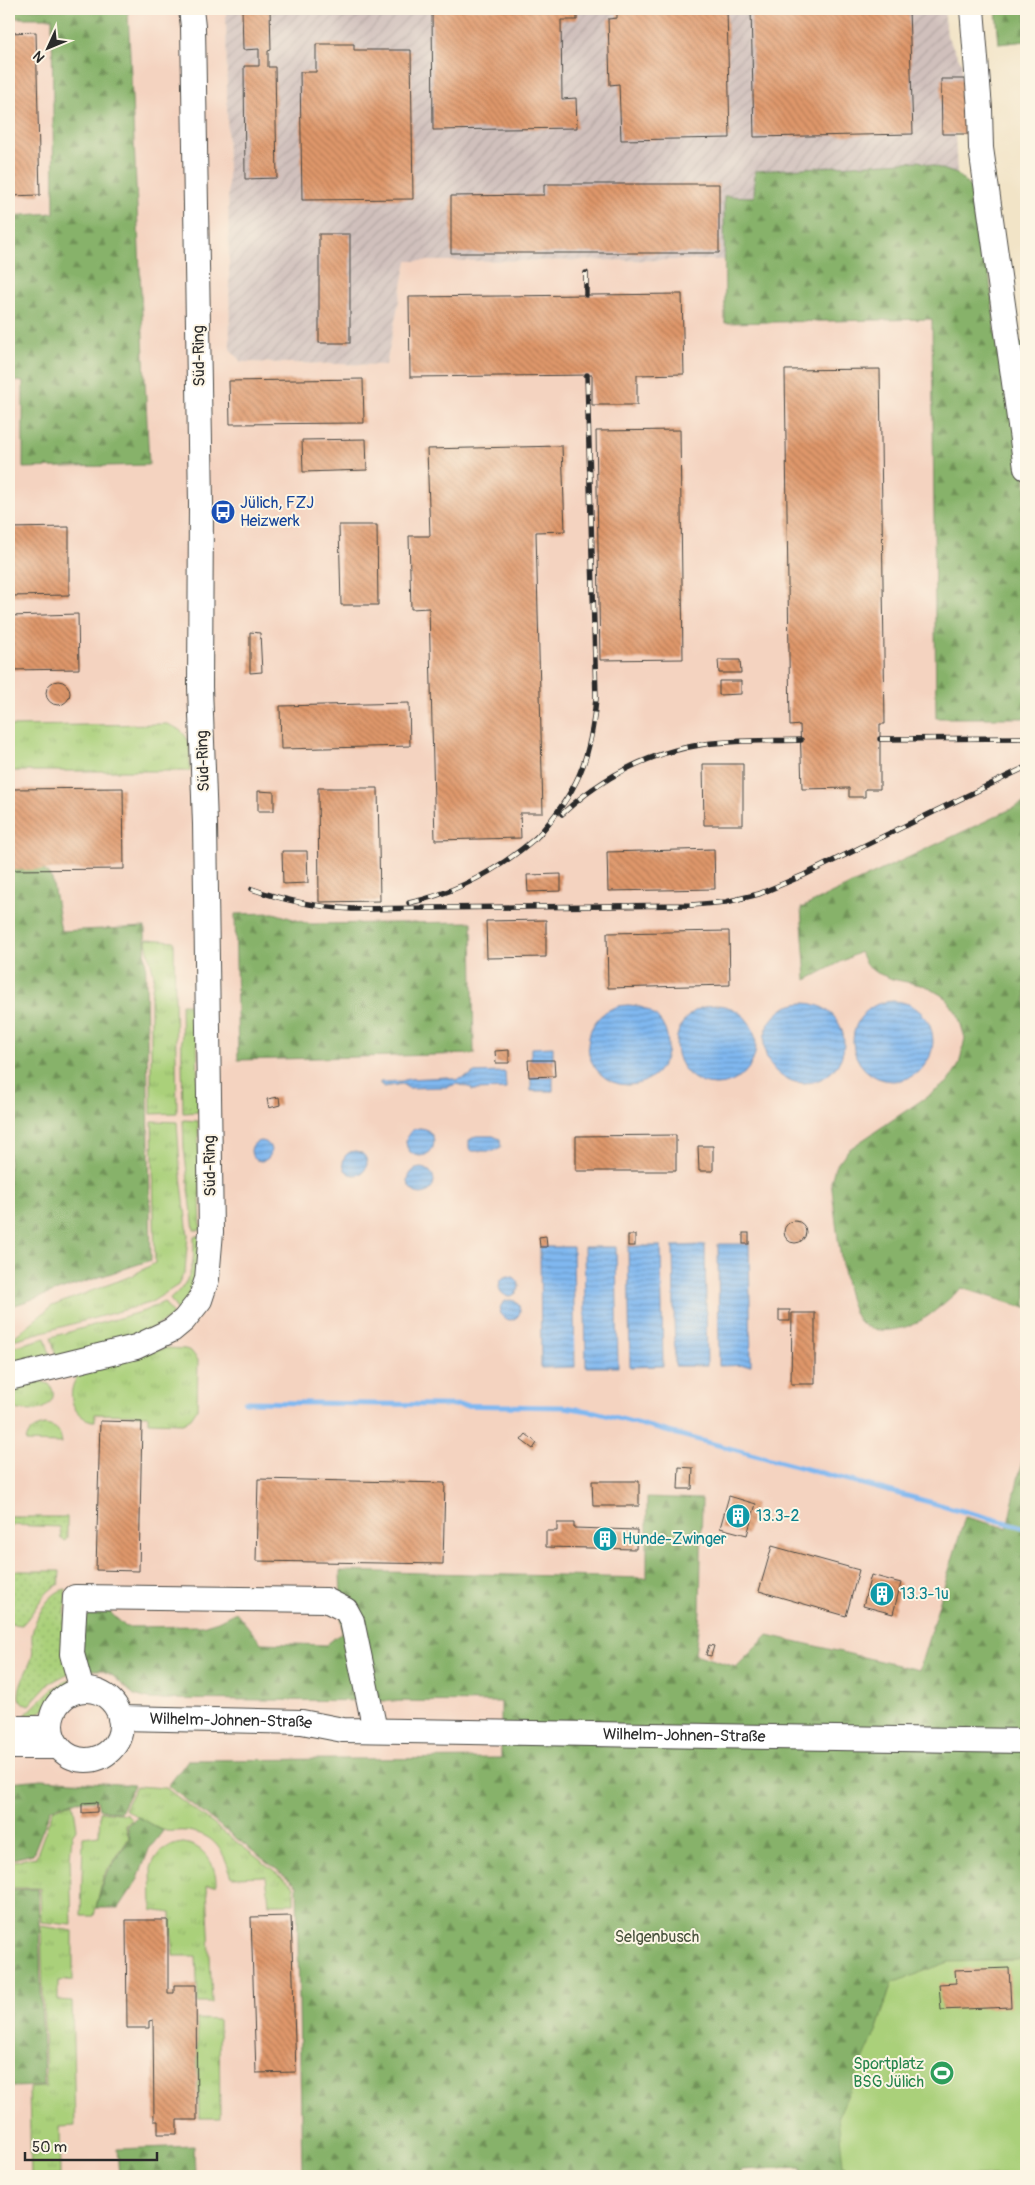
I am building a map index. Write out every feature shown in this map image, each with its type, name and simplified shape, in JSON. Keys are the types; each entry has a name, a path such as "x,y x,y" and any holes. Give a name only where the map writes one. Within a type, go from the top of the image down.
{"street":[{"name":"Süd-Ring","path":"9,1378 136,1347 155,1339 172,1330 184,1320 200,1300 207,1279 211,1232 210,1126 205,833 200,687 201,484 191,9"},
{"path":"972,9 981,148 1026,468"},
{"path":"82,1690 72,1654 75,1597 326,1600 346,1610 352,1621 375,1730"},
{"path":"82,1690 97,1691 111,1700 119,1712 120,1726 110,1751 100,1757 78,1758 67,1755 55,1738 52,1716 58,1704 69,1695 82,1690"},
{"name":"Wilhelm-Johnen-Straße","path":"120,1726 302,1722 343,1730 1026,1742"},
{"path":"9,1728 55,1738"},
{"path":"9,1747 55,1738"}],"shaded area":[{"path":"9,9 226,9 230,349 241,362 386,365 407,261 725,260 957,174 973,190 1026,535 1026,1708 736,1667 695,1654 700,1612 702,1499 647,1497 647,1578 340,1571 342,1632 326,1645 261,1643 236,1612 202,1626 126,1627 102,1606 85,1670 101,1670 113,1676 134,1695 148,1699 501,1702 501,1758 188,1760 168,1786 297,1885 302,2176 9,2176"},
{"path":"226,9 944,9 947,36 962,64 962,79 967,79 955,134 957,174 919,161 754,197 725,196 726,260 407,261 386,365 241,362 230,349"}],"green space":[{"path":"9,9 126,9 128,11 149,465 23,468 23,382 9,380 9,216 54,213 52,18 9,18"},
{"path":"996,9 1026,9 1026,41 999,44"},
{"path":"919,161 957,174 973,190 984,225 997,347 1026,343 1026,718 936,718 932,319 725,323 724,196 754,197 755,171"},
{"path":"167,724 186,736 189,748 190,771 9,771 9,726"},
{"path":"1026,802 1026,1308 962,1288 916,1323 896,1329 873,1329 861,1323 855,1314 849,1298 831,1182 835,1167 848,1150 947,1083 959,1065 965,1038 958,1015 946,998 926,986 892,979 875,972 866,965 860,952 806,980 801,908"},
{"path":"9,850 37,861 52,879 61,931 145,927 151,1260 9,1307"},
{"path":"274,913 309,924 472,922 474,1054 238,1060 235,914"},
{"path":"147,939 174,941 177,1113 151,1114 151,998 154,975 146,942"},
{"path":"181,1004 197,1004 198,1112 183,1113"},
{"path":"183,1120 198,1121 201,1230 194,1230 184,1148"},
{"path":"152,1121 177,1122 188,1235 185,1271 178,1285 150,1303 9,1341 52,1306 131,1276 155,1263"},
{"path":"194,1236 200,1236 199,1256 193,1285 178,1311 170,1299 178,1292 191,1271"},
{"path":"164,1302 173,1315 160,1324 117,1342 56,1357 51,1337 144,1311"},
{"path":"45,1338 51,1358 9,1368 9,1348"},
{"path":"166,1348 191,1351 198,1360 197,1409 191,1418 183,1423 148,1422 148,1415 95,1414 95,1421 92,1421 84,1418 78,1412 74,1406 72,1390 74,1382 85,1369"},
{"path":"40,1381 49,1384 53,1393 53,1397 44,1408 33,1411 9,1408 9,1388"},
{"path":"45,1425 58,1430 62,1443 26,1442 32,1430"},
{"name":"Selgenbusch","path":"1026,1444 1026,2009 1023,2009 1021,1960 892,1983 877,2029 843,2164 850,2176 801,2176 801,2167 741,2170 741,2176 302,2176 297,1885 168,1786 188,1760 501,1758 501,1702 148,1699 134,1695 113,1676 101,1670 85,1670 82,1633 87,1616 102,1605 126,1627 202,1626 236,1612 261,1643 326,1645 342,1632 340,1571 647,1578 647,1497 702,1499 700,1612 695,1654 736,1667 768,1635 919,1670 965,1517 1007,1528"},
{"path":"9,1517 67,1517 67,1538 65,1541 61,1539 60,1527 9,1525"},
{"path":"9,1571 60,1571 59,1584 43,1597 22,1625 9,1624"},
{"path":"66,1589 64,1647 69,1673 48,1684 29,1705 19,1698 19,1693 32,1657 32,1633 41,1611 49,1599"},
{"path":"70,1679 72,1686 58,1693 43,1710 39,1713 25,1715 52,1689"},
{"path":"42,1779 134,1785 120,1812 99,1809 97,1800 73,1801 51,1809 33,1854 9,1860 9,1782"},
{"path":"136,1786 166,1788 294,1886 294,1904 269,1904 266,1876 232,1877 217,1845 205,1836 186,1831 166,1831 124,1809"},
{"path":"73,1802 77,1828 72,1835 70,1859 72,1925 41,1922 40,1888 9,1888 9,1862 36,1857 53,1810"},
{"path":"100,1811 127,1814 132,1820 125,1824 129,1838 103,1877 94,1916 81,1916 83,1837 99,1835"},
{"path":"138,1817 163,1831 149,1849 138,1879 119,1908 96,1908 104,1878 130,1838 127,1825"},
{"path":"183,1843 197,1848 208,1857 212,1863 216,1878 216,1885 207,1885 212,2003 198,2003 196,1956 173,1956 171,1913 152,1910 151,1868 153,1862 162,1850"},
{"path":"38,1889 44,2086 9,2087 9,1890"},
{"path":"41,1926 73,1931 73,1980 58,1981 58,2000 72,2001 75,2126 59,2127 60,2176 31,2176 29,2088 46,2087"},
{"name":"Sportplatz BSG Jülich","path":"1021,1960 1023,2009 1026,2009 1026,2176 850,2176 843,2164 838,2117 877,2029 892,1983 949,1962"},
{"path":"197,2019 219,2020 220,2118 199,2118"},
{"path":"194,2146 195,2176 119,2176 117,2149"}],"water":[{"path":"893,1001 908,1004 921,1013 930,1026 933,1041 930,1056 921,1069 908,1078 893,1081 878,1078 865,1069 856,1056 853,1041 856,1026 865,1013 878,1004"},
{"path":"804,1003 819,1006 832,1015 841,1028 844,1043 841,1058 832,1071 819,1080 804,1083 789,1080 776,1071 767,1058 764,1043 767,1028 776,1015 789,1006"},
{"path":"628,1005 643,1008 656,1017 665,1030 668,1045 665,1060 656,1073 643,1082 628,1085 613,1082 600,1073 591,1060 588,1045 591,1030 600,1017 613,1008"},
{"path":"716,1005 731,1008 744,1017 753,1030 756,1045 753,1060 744,1073 731,1082 716,1085 701,1082 688,1073 679,1060 676,1045 679,1030 688,1017 701,1008"},
{"path":"553,1047 553,1060 531,1060 531,1048"},
{"path":"505,1072 506,1089 472,1090 472,1088 456,1084 448,1087 408,1088 402,1084 384,1087 380,1084 380,1082 408,1079 448,1077 456,1080 472,1075 472,1073"},
{"path":"553,1076 553,1091 531,1091 531,1077"},
{"path":"420,1128 430,1132 434,1142 430,1152 420,1156 410,1152 406,1142 410,1132"},
{"path":"476,1136 493,1136 500,1139 501,1147 494,1151 472,1151 469,1148 469,1140"},
{"path":"261,1141 268,1144 271,1151 268,1158 261,1161 254,1158 251,1151 254,1144"},
{"path":"355,1151 360,1152 366,1158 366,1168 360,1174 355,1175 350,1174 344,1168 343,1163 344,1158 350,1152"},
{"path":"421,1168 430,1172 434,1181 430,1190 421,1194 412,1190 408,1181 412,1172"},
{"path":"718,1244 749,1244 751,1365 719,1366"},
{"path":"705,1245 707,1366 675,1366 673,1246"},
{"path":"628,1246 661,1246 663,1366 630,1367"},
{"path":"540,1247 573,1247 575,1367 541,1368"},
{"path":"584,1247 616,1247 618,1367 586,1367"},
{"path":"509,1276 516,1279 519,1286 516,1293 509,1296 502,1293 499,1286 502,1279"},
{"path":"510,1300 517,1303 520,1310 517,1317 510,1320 503,1317 500,1310 503,1303"}],"building":[{"path":"242,9 270,9 271,50 268,51 268,67 275,67 277,178 245,179 244,66 259,66 259,49 243,50"},
{"path":"299,9 339,9 339,10 299,11"},
{"path":"432,9 577,9 577,20 561,20 562,99 576,98 577,128 433,130"},
{"path":"617,9 727,9 730,138 621,140 619,84 610,85 608,19 617,18"},
{"path":"751,9 909,9 913,134 754,137"},
{"path":"36,32 40,195 9,196 9,33"},
{"path":"316,44 354,44 354,50 411,50 413,199 302,200 300,72 316,72"},
{"path":"941,79 967,79 973,134 942,134"},
{"path":"544,184 719,184 719,253 451,253 451,196 544,195"},
{"path":"319,234 350,234 350,343 319,343"},
{"path":"682,294 684,374 637,375 637,405 592,405 592,375 410,377 409,297"},
{"path":"880,369 885,724 880,724 880,789 865,789 865,797 849,797 849,788 802,789 800,725 790,726 785,370"},
{"path":"363,379 364,423 230,424 229,381"},
{"path":"680,430 683,659 600,660 596,431"},
{"path":"366,439 367,470 303,472 302,440"},
{"path":"562,446 565,531 536,532 543,813 520,813 521,838 435,840 429,608 411,609 409,536 430,536 427,449"},
{"path":"339,525 377,525 378,605 341,605"},
{"path":"69,527 69,595 9,596 9,528"},
{"path":"78,614 79,669 9,670 9,616"},
{"path":"250,632 260,633 262,672 250,673"},
{"path":"718,660 740,660 741,673 719,673"},
{"path":"58,681 63,682 69,688 69,698 63,704 58,705 53,704 47,698 46,693 47,688 53,682"},
{"path":"719,681 741,681 741,694 719,695"},
{"path":"409,703 410,746 281,749 280,706"},
{"path":"703,764 743,764 743,825 704,825"},
{"path":"123,788 124,869 9,870 9,789"},
{"path":"318,788 378,788 380,901 319,902"},
{"path":"258,791 274,792 274,811 258,811"},
{"path":"714,849 715,889 608,891 607,852"},
{"path":"282,851 307,851 308,883 283,884"},
{"path":"561,874 561,891 528,892 527,875"},
{"path":"546,920 546,957 487,958 486,921"},
{"path":"729,931 730,985 608,988 607,933"},
{"path":"509,1050 509,1063 496,1063 495,1051"},
{"path":"528,1060 554,1060 555,1076 529,1077"},
{"path":"279,1097 280,1105 269,1108 267,1099"},
{"path":"676,1135 676,1171 576,1171 576,1136"},
{"path":"698,1146 713,1146 713,1171 699,1171"},
{"path":"795,1221 805,1228 806,1232 799,1242 795,1243 785,1236 784,1232 791,1222"},
{"path":"743,1233 749,1233 749,1244 743,1244"},
{"path":"628,1235 635,1235 635,1246 628,1246"},
{"path":"546,1236 547,1247 540,1247 539,1237"},
{"path":"779,1310 790,1310 790,1321 779,1321"},
{"path":"792,1313 815,1313 815,1384 791,1384"},
{"path":"100,1421 142,1422 139,1571 96,1570"},
{"path":"526,1434 537,1443 533,1449 521,1440"},
{"path":"679,1467 693,1468 692,1489 678,1489"},
{"path":"258,1479 445,1483 443,1564 256,1561"},
{"path":"592,1481 639,1481 639,1506 593,1506"},
{"name":"13.3-2","path":"729,1496 756,1504 747,1535 720,1528"},
{"name":"Hunde-Zwinger","path":"557,1523 574,1523 574,1528 637,1530 636,1549 546,1547 546,1531 557,1531"},
{"path":"772,1546 859,1570 846,1616 759,1591"},
{"name":"13.3-1u","path":"871,1575 901,1583 893,1614 863,1606"},
{"path":"709,1645 714,1646 711,1656 706,1655"},
{"path":"97,1802 97,1812 82,1813 82,1803"},
{"path":"291,1916 296,2072 256,2073 251,1917"},
{"path":"126,1920 168,1920 168,1993 174,1993 174,1985 196,1985 197,2120 177,2120 177,2134 158,2134 158,2121 154,2121 153,2020 149,2021 149,2028 127,2028"},
{"path":"1009,1968 1011,2007 941,2010 939,1984 956,1983 955,1970"}],"waterway":[{"path":"245,1402 565,1407 595,1412 1026,1528"}],"railway":[{"path":"586,273 586,295"},
{"path":"535,839 562,806 571,791 586,758 594,720 596,698 587,375"},
{"path":"880,739 1026,738"},
{"path":"562,814 594,789 628,768 666,753 705,744 801,740"},
{"path":"252,889 301,903 352,909 692,905 726,902 759,894 804,875 1026,767"},
{"path":"409,903 445,892 479,877 511,858 540,834"}],"place":[{"name":"Jülich, FZJ Heizwerk","path":"223,512"},
{"name":"13.3-2","path":"738,1516"},
{"name":"Hunde-Zwinger","path":"605,1539"},
{"name":"13.3-1u","path":"882,1594"},
{"name":"Sportplatz BSG Jülich","path":"942,2073"}]}
